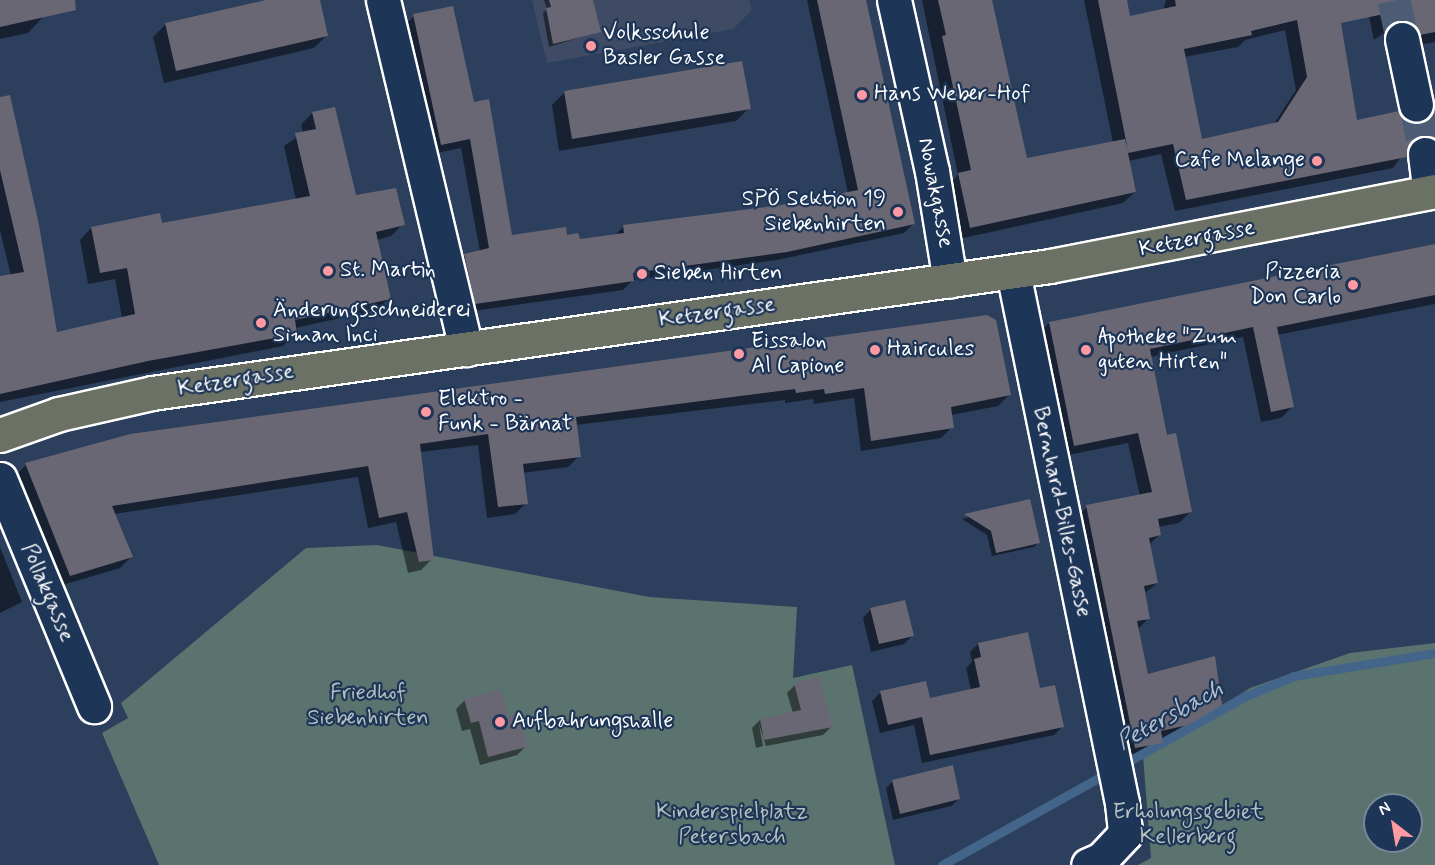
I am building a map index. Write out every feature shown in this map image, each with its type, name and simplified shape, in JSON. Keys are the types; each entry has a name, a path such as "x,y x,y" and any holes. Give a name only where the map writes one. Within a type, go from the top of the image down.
{"main road":[{"name":"Ketzergasse","path":"0,435 59,414 152,393 1013,272 1190,241 1432,191"}],"street":[{"path":"383,0 466,349"},
{"name":"Nowakgasse","path":"894,0 932,171 950,281"},
{"path":"1402,39 1416,105"},
{"path":"1425,154 1432,191"},
{"name":"Bernhard-Billes-Gasse","path":"1013,272 1122,803 1125,834 1102,858 1088,865"},
{"name":"Pollakgasse","path":"0,479 94,706"}],"shaded area":[{"name":"Volksschule Basler Gasse","path":"532,0 749,0 752,10 733,29 547,63"}],"green space":[{"name":"Friedhof Siebenhirten","path":"377,545 649,597 797,607 793,678 852,665 895,865 159,865 102,733 128,718 121,703 306,548"},
{"name":"Erholungsgebiet Kellerberg","path":"1435,643 1435,865 1138,865 1151,858 1143,756 1250,688 1350,653"}],"building":[{"path":"0,0 75,0 76,10 0,27"},
{"path":"266,0 320,0 328,36 176,71 165,23"},
{"path":"549,0 593,0 601,32 553,44 546,8 551,7"},
{"path":"817,0 866,0 915,224 787,252 633,273 634,281 475,304 464,254 489,248 470,139 441,145 413,14 453,6 474,102 489,99 512,235 566,227 567,235 578,233 580,239 624,233 623,225 781,205 858,190"},
{"path":"938,0 992,0 1027,158 1125,139 1128,151 1098,0 1127,0 1130,16 1176,6 1175,0 1435,0 1435,32 1420,35 1407,21 1398,21 1387,29 1384,14 1341,23 1357,120 1399,111 1410,123 1420,123 1429,118 1435,102 1435,139 1423,135 1414,139 1407,157 1186,200 1173,144 1128,153 1136,192 970,228 958,173 971,170 942,36 946,35","holes":["1297,20 1307,77 1278,122 1202,139 1184,49 1252,35 1251,31"]},
{"path":"742,61 751,109 572,139 564,91"},
{"path":"10,95 39,225 57,332 135,314 127,268 100,273 91,227 160,213 162,223 310,196 295,133 316,129 312,112 335,107 356,195 396,188 405,225 376,232 391,299 295,320 297,334 148,361 0,394 0,276 24,272 0,170 0,97"},
{"path":"1435,244 1435,295 1277,327 1294,407 1271,412 1253,327 1150,349 1167,435 1176,433 1192,512 1158,519 1161,535 1149,538 1158,583 1144,586 1150,619 1137,621 1148,674 1215,656 1222,705 1188,725 1161,731 1163,743 1135,748 1086,505 1152,492 1138,433 1074,446 1049,322"},
{"path":"987,315 996,320 1011,395 951,407 954,428 871,441 864,388 825,394 824,389 796,393 795,389 576,417 581,457 523,464 528,504 498,507 488,434 420,444 434,560 419,562 407,512 379,518 368,466 112,506 133,557 70,576 25,463 130,434"},
{"path":"1030,499 1040,543 996,553 991,531 964,514"},
{"path":"905,600 914,636 879,644 870,608"},
{"path":"1028,632 1040,688 1055,685 1064,727 930,755 922,717 888,725 880,691 926,681 930,698 980,687 974,659 981,657 978,643"},
{"path":"819,677 833,727 764,740 760,719 801,710 794,683"},
{"name":"Aufbahrungshalle","path":"501,689 508,717 519,714 527,747 488,757 479,721 471,723 464,699"},
{"path":"953,765 960,799 900,814 892,780"}],"waterway":[{"name":"Petersbach","path":"942,865 1246,696 1294,676 1435,653"}],"tunnel":[{"path":"1394,0 1402,39"},
{"path":"1416,105 1425,154"}],"place":[{"name":"Volksschule Basler Gasse","path":"591,46"},
{"name":"Hans Weber-Hof","path":"862,95"},
{"name":"Cafe Melange","path":"1317,161"},
{"name":"SPÖ Sektion 19 Siebenhirten","path":"898,212"},
{"name":"St. Martin","path":"328,271"},
{"name":"Sieben Hirten","path":"642,274"},
{"name":"Pizzeria Don Carlo","path":"1353,285"},
{"name":"Änderungsschneiderei Siman Inci","path":"261,323"},
{"name":"Haircules","path":"875,350"},
{"name":"Apotheke \"Zum guten Hirten\"","path":"1086,350"},
{"name":"Eissalon Al Capione","path":"739,354"},
{"name":"Elektro - Funk - Bärnat","path":"426,412"},
{"name":"Aufbahrungshalle","path":"500,722"}],"park label":[{"name":"Kinderspielplatz Petersbach","path":"732,824"}]}
